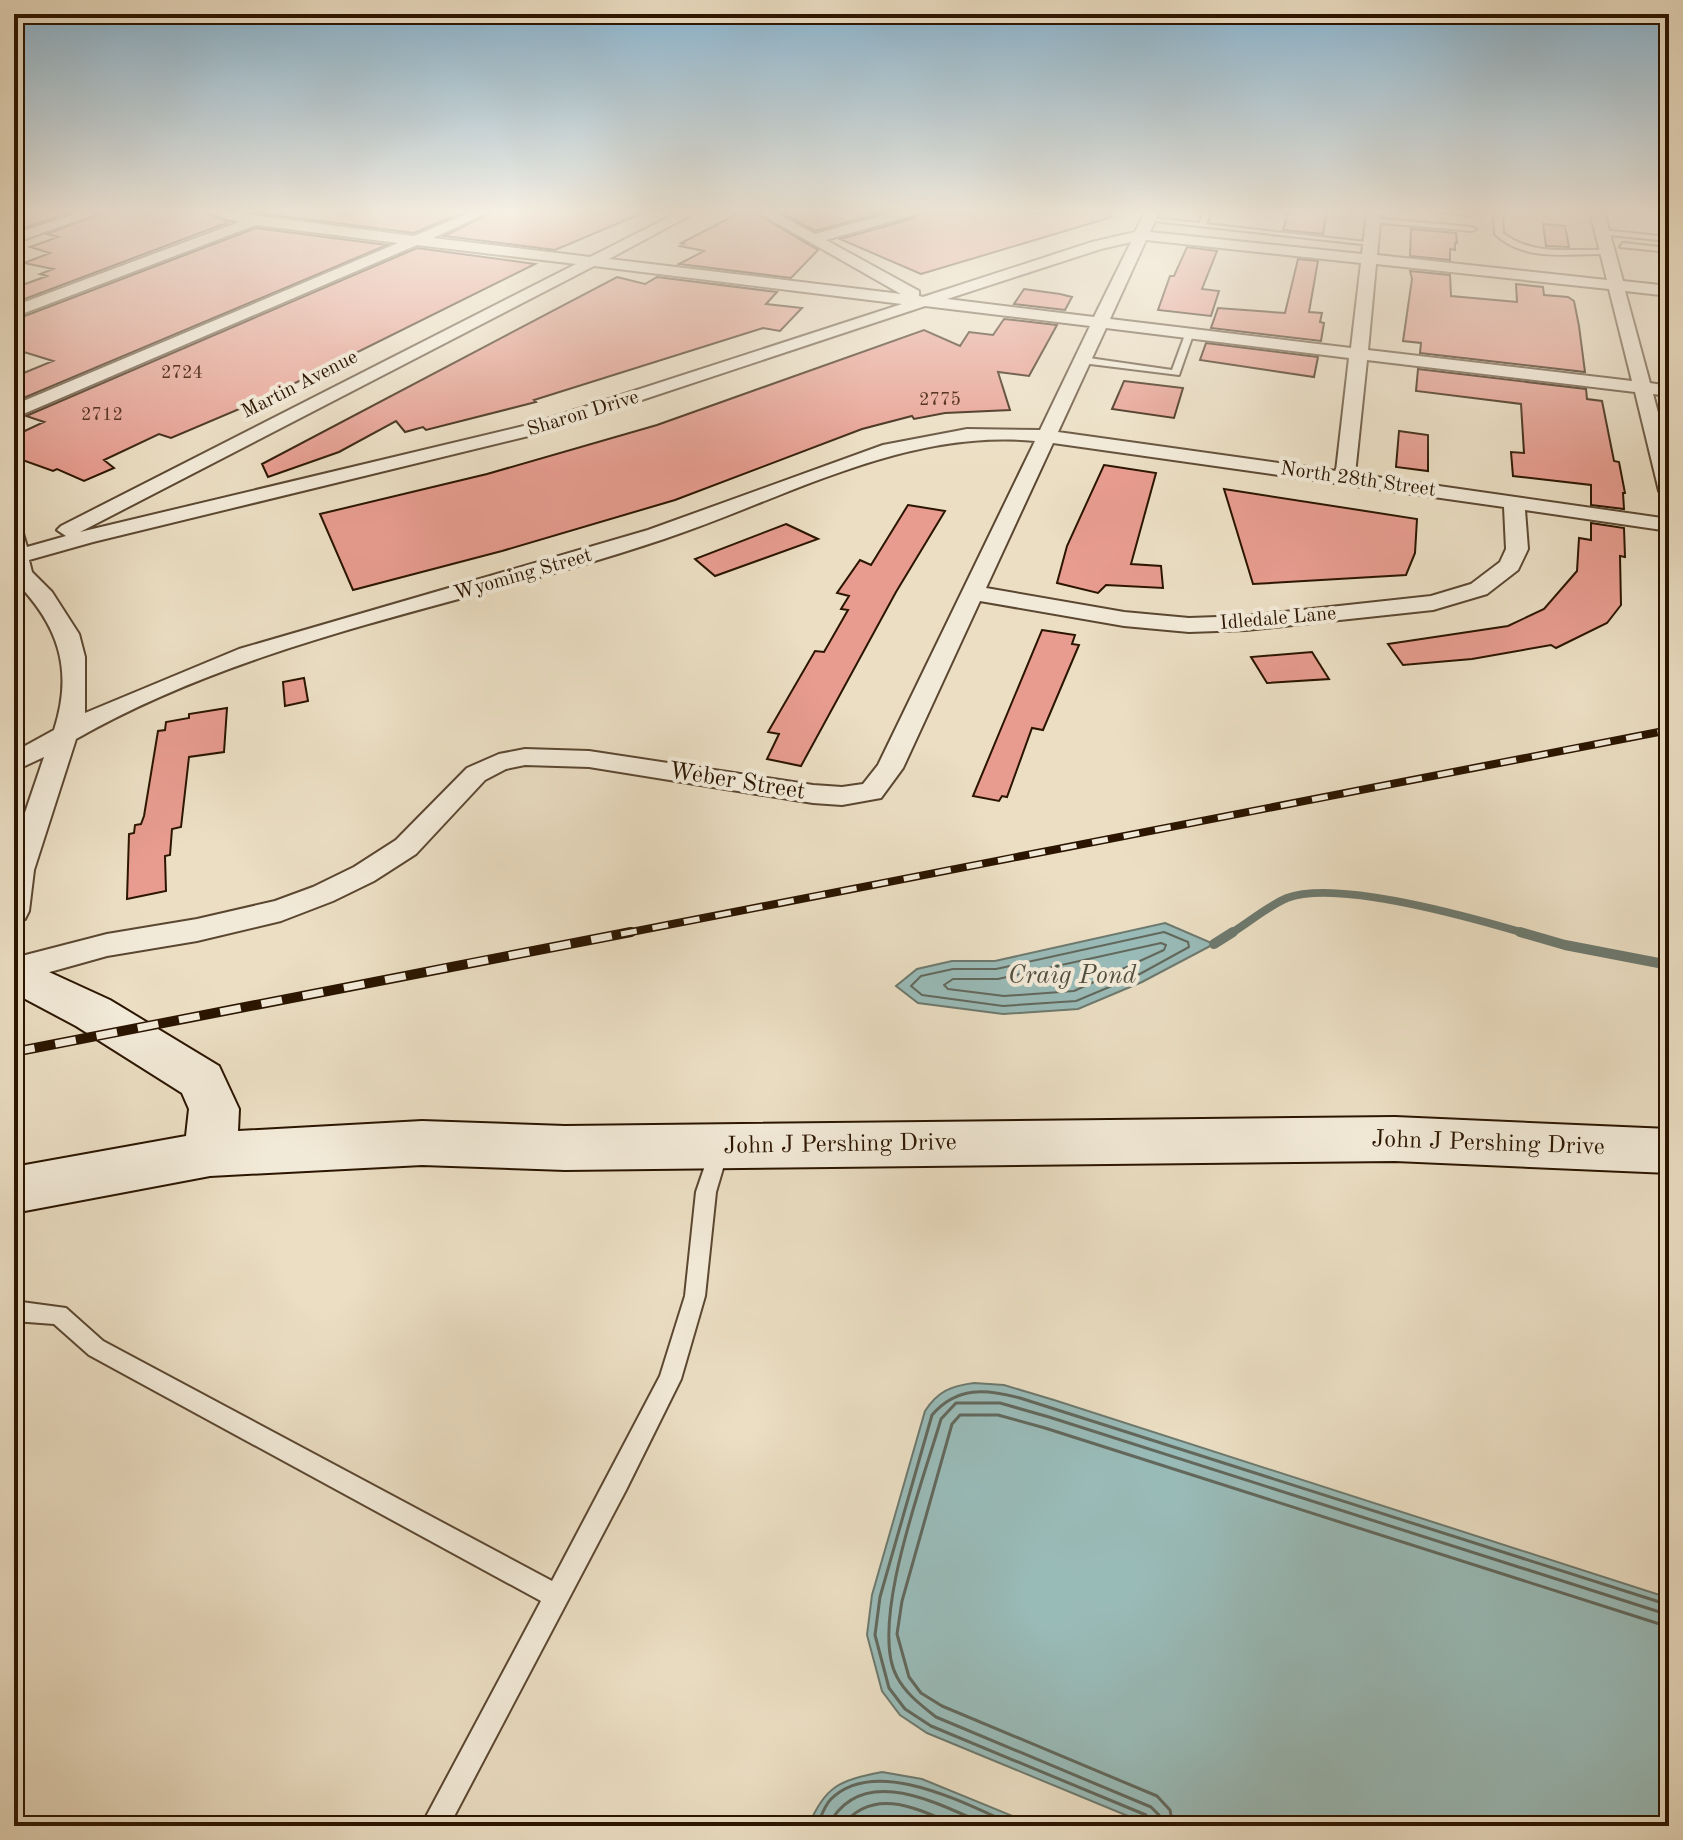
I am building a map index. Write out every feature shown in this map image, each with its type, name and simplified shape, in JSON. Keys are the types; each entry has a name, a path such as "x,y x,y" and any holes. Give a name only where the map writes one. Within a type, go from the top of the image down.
{"main road":[{"path":"14,971 93,1013 202,1080 214,1109 210,1154"},
{"name":"John J Pershing Drive","path":"14,1190 210,1154 422,1143 565,1148 1395,1139 1669,1151"}],"street":[{"path":"14,312 51,298"},
{"path":"14,412 279,298"},
{"name":"Martin Avenue","path":"15,552 521,298"},
{"path":"892,298 1669,391"},
{"path":"920,298 927,302"},
{"name":"Sharon Drive","path":"15,552 538,428 939,298"},
{"name":"Weber Street","path":"14,971 107,945 197,930 281,910 323,894 364,874 406,847 476,774 499,762 525,757 589,759 813,794 842,796 871,792 890,768 1111,298"},
{"path":"1345,478 1365,298"},
{"path":"1619,298 1669,491"},
{"name":"Wyoming Street","path":"14,763 112,708 247,654 656,535 890,449 967,435 1046,436"},
{"name":"North 28th Street","path":"1046,436 1669,525"},
{"path":"169,476 210,507"},
{"name":"Idledale Lane","path":"973,593 1124,619 1189,625 1246,623 1433,603 1479,589 1510,565 1517,549 1514,503"},
{"path":"14,911 20,870 74,707 73,657 69,640 57,615 21,574 15,552"}],"lane":[{"path":"1082,360 1176,373 1190,332"},
{"path":"434,1826 670,1379 695,1296 706,1192 720,1147"},
{"path":"14,1311 59,1315 96,1348 557,1597"}],"water":[{"name":"Craig Pond","path":"1165,923 1214,944 1142,982 1078,1009 1003,1014 918,1003 896,986 917,969 952,961 995,961"},
{"path":"974,1383 1004,1385 1054,1400 1669,1598 1669,1826 1152,1826 927,1733 900,1715 882,1691 867,1635 872,1595 925,1411 946,1391"},
{"path":"882,1772 922,1779 1037,1826 808,1826 821,1802 836,1787 855,1778"}],"building":[{"path":"72,298 261,298 14,402 14,377 53,361 14,349 14,320"},
{"path":"301,298 467,298 265,398 171,438 159,434 104,460 114,468 84,481 57,469 53,471 14,457 14,436 44,422 26,416"},
{"path":"577,298 772,298 766,304 802,308 780,331 763,328 534,400 536,402 426,430 423,427 405,432 396,421 339,452 268,477 262,464"},
{"path":"1018,298 1072,298 1065,310 1014,304"},
{"path":"1162,298 1217,298 1211,316 1158,310"},
{"path":"1289,298 1311,298 1309,312 1322,313 1321,341 1211,328 1218,308 1285,313"},
{"path":"1409,298 1517,302 1517,298 1569,298 1574,301 1585,372 1420,353 1421,343 1403,341"},
{"path":"1004,319 1057,325 1029,376 998,372 1010,410 945,413 914,419 912,416 862,429 675,500 502,551 353,590 320,514 487,474 657,425 924,330 960,346 969,332 993,335"},
{"path":"1206,343 1318,357 1314,377 1200,360"},
{"path":"1418,369 1586,389 1587,399 1602,401 1614,461 1619,462 1625,493 1624,509 1591,505 1591,485 1513,476 1511,452 1524,453 1521,404 1416,391"},
{"path":"1124,381 1183,388 1174,418 1112,409"},
{"path":"1399,431 1428,435 1428,471 1396,467"},
{"path":"1104,465 1156,473 1131,564 1161,566 1163,588 1106,585 1098,593 1057,583 1067,546"},
{"path":"1224,489 1417,519 1415,553 1406,575 1253,584"},
{"path":"908,505 945,511 896,592 801,766 767,759 779,734 768,732 815,651 824,652 848,610 841,609 849,596 837,593 860,560 871,565"},
{"path":"1591,523 1624,528 1625,557 1620,556 1621,605 1607,623 1556,648 1551,645 1472,659 1403,665 1388,644 1508,626 1544,609 1577,571 1579,538 1591,540"},
{"path":"786,524 818,539 715,576 695,559"},
{"path":"1042,630 1075,635 1072,644 1079,645 1043,730 1032,728 1007,797 1002,796 999,801 973,796"},
{"path":"1312,652 1329,679 1267,683 1251,657"},
{"path":"304,678 308,701 285,706 283,682"},
{"path":"227,708 224,752 189,757 181,827 172,829 170,855 165,856 166,891 127,899 129,834 134,833 135,825 141,824 144,816 158,731 165,730 166,722 189,718 189,714"}],"waterway":[{"path":"1232,933 1287,898 1310,893 1338,893 1406,903 1523,933"},
{"path":"1214,944 1232,933"},
{"path":"1523,933 1565,945 1669,965"}],"railway":[{"path":"621,934 1669,730"},
{"path":"14,1052 631,932"}]}
